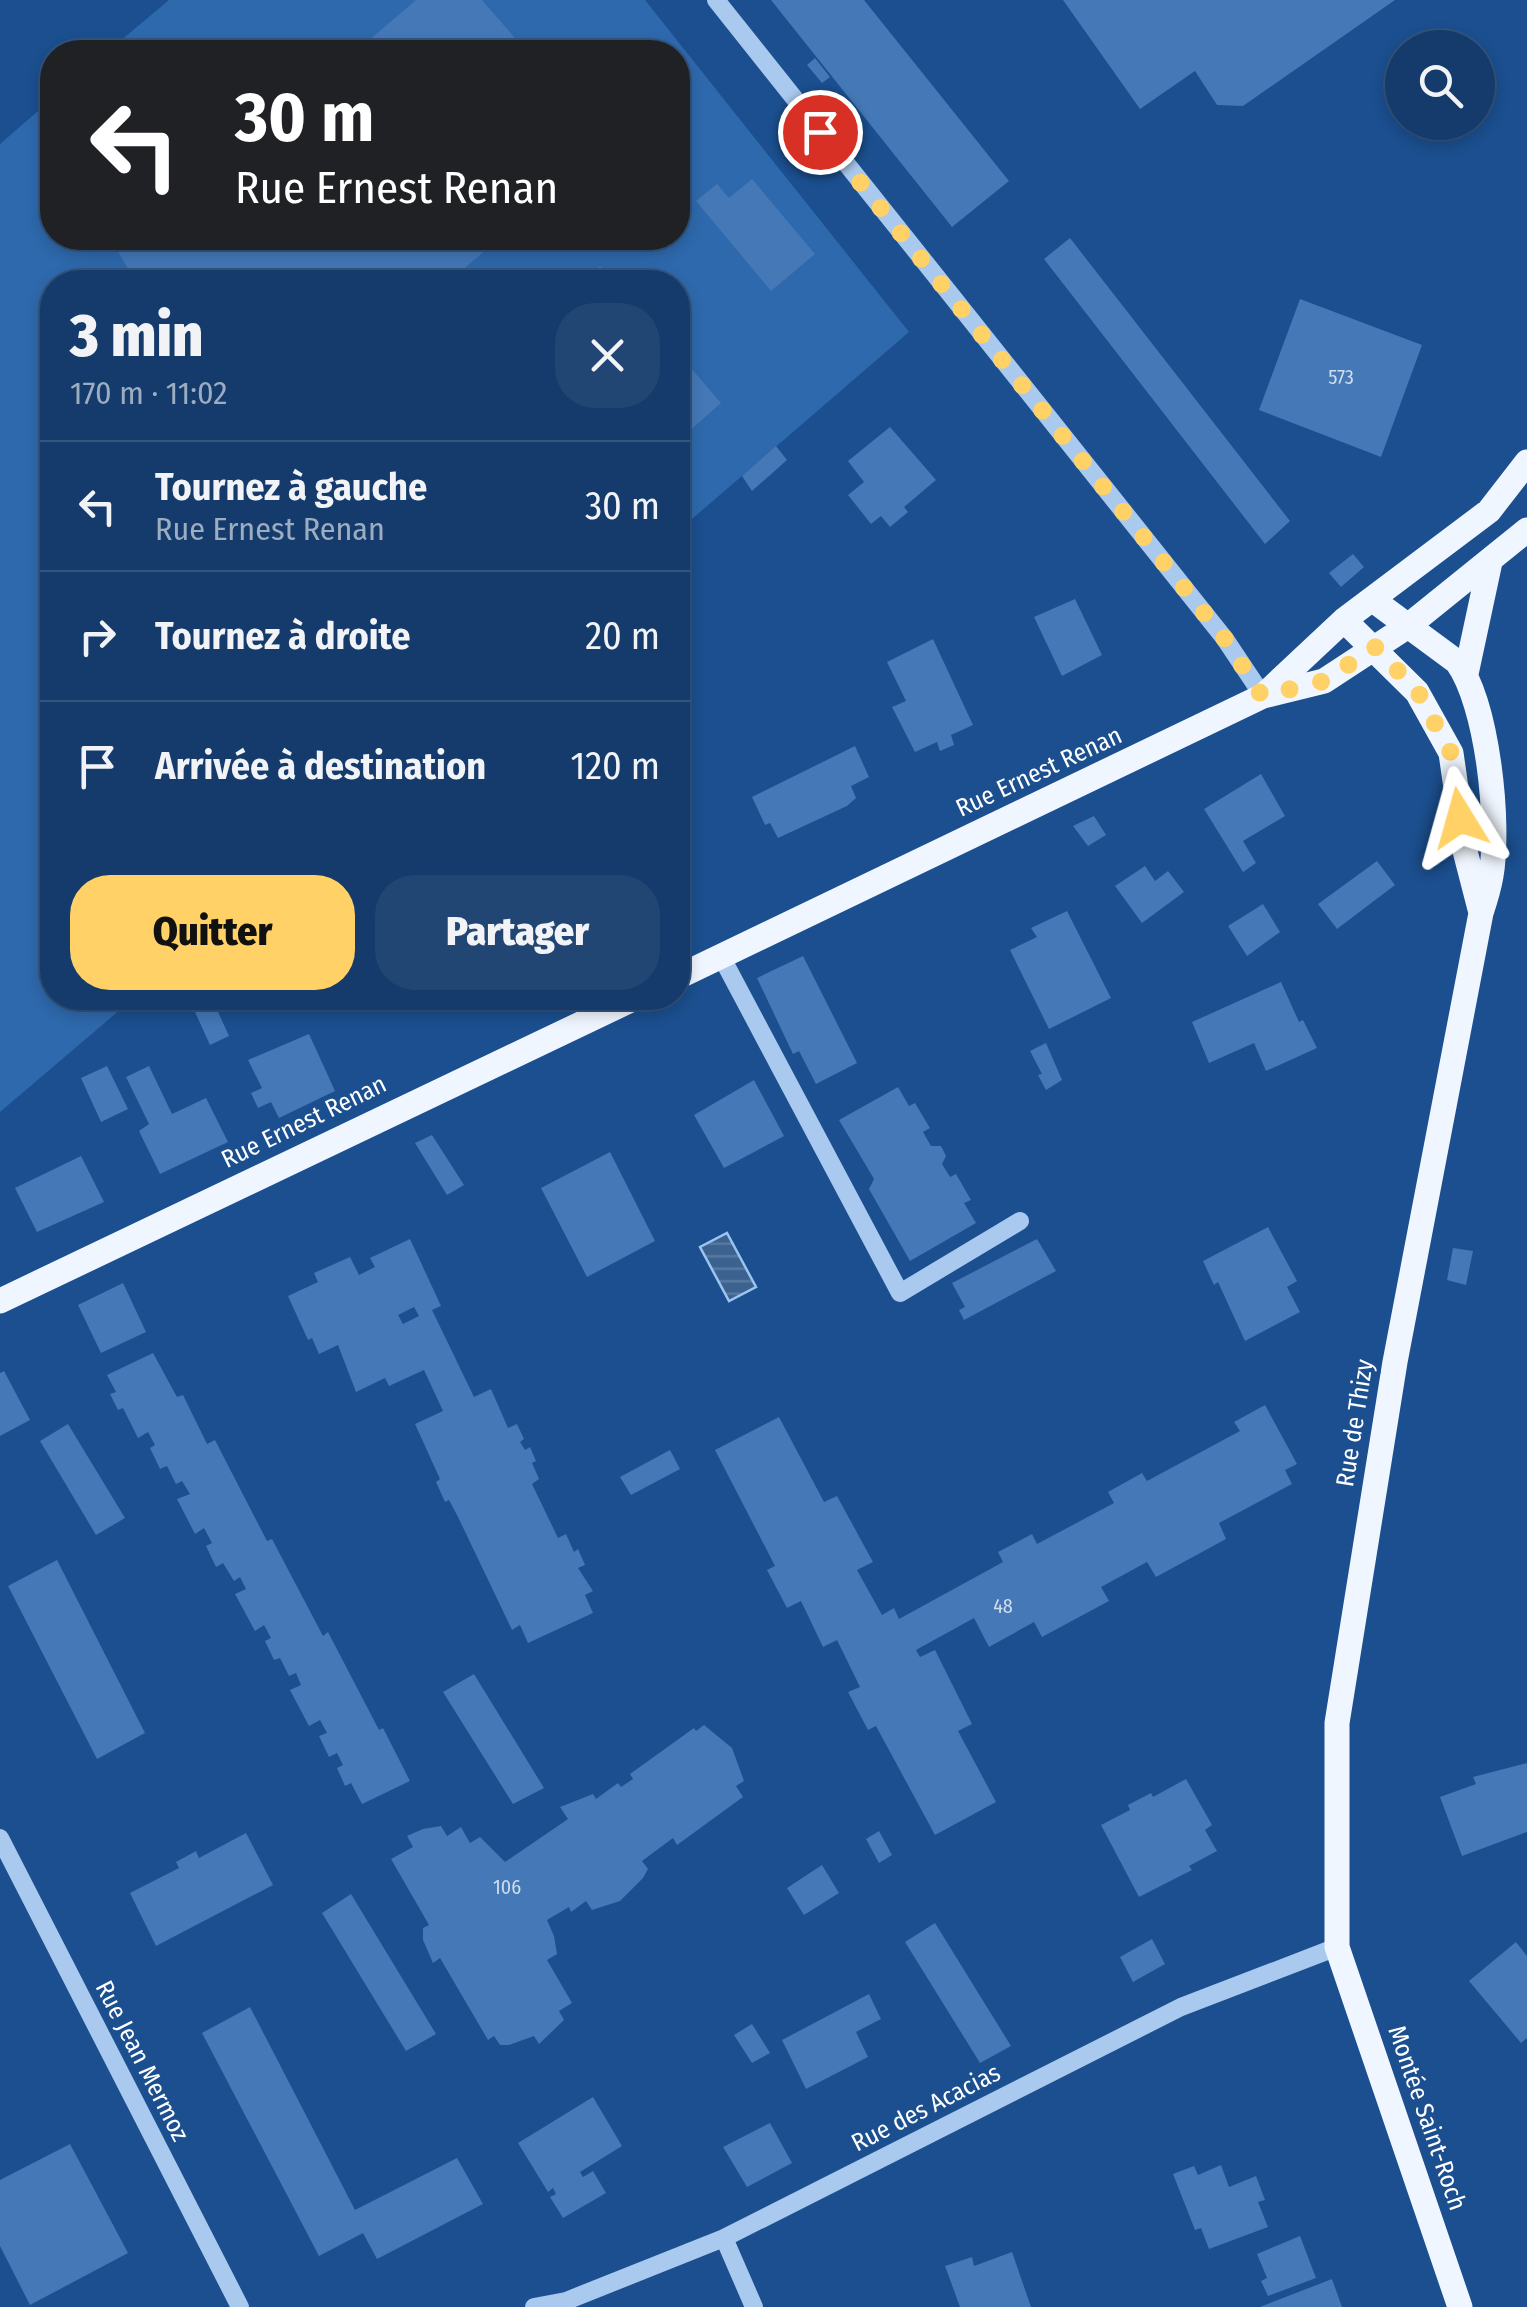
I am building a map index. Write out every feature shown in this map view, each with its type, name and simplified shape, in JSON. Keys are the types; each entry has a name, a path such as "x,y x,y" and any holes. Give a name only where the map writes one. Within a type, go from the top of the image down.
{"main road":[{"path":"1344,620 1489,511 1527,462"},
{"path":"1375,647 1408,626 1527,530"},
{"path":"1466,674 1490,562"},
{"path":"1373,600 1457,662 1466,674"},
{"name":"Rue Ernest Renan","path":"1262,696 1344,620"},
{"name":"Rue de Thizy","path":"1344,620 1418,692 1451,753 1465,851 1481,914"},
{"name":"Rue Ernest Renan","path":"690,971 1262,696 1324,681 1375,647"},
{"name":"Rue de Thizy","path":"1338,1947 1336,1723 1395,1362 1491,877 1487,751 1466,674"},
{"name":"Rue Ernest Renan","path":"0,1301 610,1010"},
{"name":"Montée Saint-Roch","path":"1338,1947 1460,2307"}],"street":[{"path":"716,0 1225,639 1262,696"},
{"path":"721,956 900,1293 1020,1222"},
{"name":"Rue Jean Mermoz","path":"0,1838 240,2307"},
{"name":"Rue des Acacias","path":"534,2307 566,2301 724,2238 1181,2006 1338,1947"},
{"path":"724,2238 754,2307"}],"shaded area":[{"path":"169,0 645,0 677,40 121,40"},
{"path":"690,57 909,332 690,521 690,270 40,270 40,1010 120,1010 0,1112 0,144 40,109 40,250 690,250"},
{"path":"727,1233 756,1287 729,1301 700,1247"}],"building":[{"path":"416,0 482,0 517,40 369,40"},
{"path":"771,0 864,0 1009,181 952,227"},
{"path":"1063,0 1395,0 1243,106 1217,105 1195,71 1140,109"},
{"path":"815,58 830,77 822,83 807,65"},
{"path":"752,179 815,254 771,291 696,201 717,184 729,198"},
{"path":"1070,238 1290,521 1265,544 1044,259"},
{"path":"117,250 486,250 462,270 129,270"},
{"path":"1300,299 1422,345 1381,457 1259,410"},
{"path":"690,367 721,403 690,430"},
{"path":"890,427 936,480 904,507 908,512 890,527 881,516 871,524 848,495 864,482 848,461"},
{"path":"776,446 787,460 752,491 742,476"},
{"path":"1353,554 1364,567 1341,587 1329,573"},
{"path":"1075,599 1102,655 1062,676 1034,617"},
{"path":"933,639 973,725 951,735 954,745 940,751 937,742 915,752 892,707 906,701 887,662"},
{"path":"855,746 869,777 851,786 856,798 847,806 778,838 770,823 765,825 752,797"},
{"path":"1261,774 1285,816 1243,841 1256,863 1243,872 1204,809"},
{"path":"1094,816 1106,835 1088,846 1073,826"},
{"path":"1377,861 1395,885 1337,929 1318,904"},
{"path":"1145,866 1155,881 1168,871 1184,892 1142,923 1115,886"},
{"path":"1263,904 1280,932 1247,956 1228,926"},
{"path":"1067,911 1111,998 1049,1029 1010,950 1037,937 1031,928"},
{"path":"803,956 857,1063 816,1084 799,1051 793,1054 757,978"},
{"path":"1281,982 1299,1022 1303,1020 1317,1048 1266,1071 1254,1043 1209,1063 1192,1022"},
{"path":"217,1010 229,1036 210,1045 195,1012"},
{"path":"309,1034 335,1091 279,1118 271,1102 258,1108 251,1093 262,1088 248,1060"},
{"path":"1046,1043 1062,1080 1046,1090 1030,1051"},
{"path":"107,1066 128,1109 101,1122 81,1078"},
{"path":"149,1066 172,1114 206,1098 228,1142 160,1174 139,1131 149,1124 126,1077"},
{"path":"754,1080 784,1136 724,1168 694,1115"},
{"path":"898,1087 909,1106 915,1103 930,1128 923,1132 931,1146 941,1146 946,1156 942,1164 950,1177 956,1174 971,1200 964,1203 976,1223 910,1261 869,1189 874,1179 839,1120"},
{"path":"432,1135 464,1185 447,1195 415,1143"},
{"path":"610,1152 655,1241 587,1277 541,1188"},
{"path":"81,1156 104,1202 37,1232 15,1188"},
{"path":"1268,1227 1297,1281 1287,1287 1300,1312 1245,1341 1218,1282 1214,1285 1203,1261"},
{"path":"410,1239 441,1306 432,1310 474,1397 491,1389 508,1428 517,1424 524,1439 520,1442 525,1450 530,1447 539,1479 532,1484 558,1538 566,1534 574,1552 578,1549 585,1565 578,1568 593,1591 585,1595 593,1613 528,1643 520,1625 512,1630 458,1517 449,1500 445,1502 436,1482 440,1479 415,1424 443,1411 424,1370 389,1386 385,1378 356,1392 338,1345 319,1354 312,1338 308,1340 288,1296 318,1282 314,1273 350,1257 359,1275 375,1267 370,1258","holes":["414,1307 419,1316 403,1324 398,1315"]},
{"path":"1037,1239 1056,1271 964,1320 959,1310 965,1307 952,1283"},
{"path":"1453,1248 1473,1251 1466,1285 1447,1280"},
{"path":"123,1283 146,1332 101,1353 78,1305"},
{"path":"153,1353 177,1397 183,1395 207,1444 215,1440 267,1541 272,1539 323,1636 328,1632 410,1781 362,1804 351,1783 345,1786 337,1768 343,1765 337,1753 329,1757 319,1736 327,1733 320,1720 309,1726 290,1690 301,1685 296,1673 289,1676 280,1658 274,1660 265,1641 271,1638 264,1625 255,1631 235,1594 246,1589 240,1577 234,1581 223,1563 216,1567 206,1546 212,1543 204,1528 195,1534 177,1499 190,1494 182,1481 176,1484 167,1466 160,1469 150,1448 155,1445 148,1432 138,1438 123,1408 118,1410 110,1394 116,1392 107,1375"},
{"path":"4,1371 30,1420 0,1436 0,1373"},
{"path":"1265,1405 1297,1464 1285,1470 1292,1484 1219,1523 1226,1539 1156,1577 1147,1562 1101,1587 1109,1601 1042,1637 1034,1622 989,1647 974,1618 916,1650 920,1657 935,1650 972,1724 958,1731 996,1802 935,1835 876,1726 868,1730 848,1692 860,1687 837,1640 823,1647 801,1601 787,1608 767,1570 775,1566 715,1450 779,1417 824,1502 837,1496 873,1562 857,1570 882,1615 894,1608 899,1619 1003,1562 998,1552 1032,1534 1037,1544 1114,1503 1108,1492 1142,1473 1147,1481 1240,1431 1234,1422"},
{"path":"68,1424 125,1518 96,1535 40,1441"},
{"path":"670,1450 680,1469 631,1495 620,1477"},
{"path":"57,1560 145,1733 97,1759 8,1586"},
{"path":"474,1674 544,1788 513,1804 443,1692"},
{"path":"704,1725 732,1748 744,1781 736,1786 743,1797 677,1845 673,1838 642,1861 648,1869 620,1901 592,1910 586,1901 571,1912 569,1907 547,1920 557,1954 547,1960 572,2003 559,2011 564,2020 539,2044 534,2036 509,2045 500,2045 494,2036 488,2040 440,1958 433,1963 423,1940 423,1928 429,1925 391,1859 413,1847 407,1836 441,1826 447,1836 461,1827 470,1843 480,1837 505,1862 568,1819 560,1807 593,1794 596,1799 618,1783 621,1787 633,1779 630,1774 694,1728 696,1731"},
{"path":"1527,1763 1527,1832 1462,1856 1440,1797 1476,1784 1473,1777"},
{"path":"1186,1779 1212,1825 1205,1830 1217,1851 1189,1866 1192,1870 1139,1897 1101,1825 1130,1810 1128,1805"},
{"path":"879,1831 892,1855 879,1863 866,1839"},
{"path":"246,1833 273,1885 156,1946 130,1893 179,1868 176,1862 196,1851 199,1858"},
{"path":"822,1865 839,1893 804,1915 787,1888"},
{"path":"351,1894 436,2034 406,2051 322,1913"},
{"path":"935,1923 1011,2046 980,2063 905,1942"},
{"path":"1152,1939 1165,1964 1133,1982 1120,1957"},
{"path":"1516,1942 1527,1956 1527,2038 1521,2043 1469,1981"},
{"path":"869,1994 881,2019 856,2032 868,2057 806,2089 782,2040"},
{"path":"250,2007 355,2210 457,2158 483,2204 377,2259 363,2233 319,2256 202,2033"},
{"path":"752,2024 770,2053 752,2063 734,2035"},
{"path":"593,2097 622,2146 580,2172 583,2177 593,2171 606,2193 563,2218 550,2197 556,2194 553,2188 548,2192 518,2143"},
{"path":"770,2123 792,2163 747,2187 723,2147"},
{"path":"70,2144 128,2253 30,2305 0,2246 0,2180"},
{"path":"1221,2165 1229,2187 1256,2176 1265,2200 1258,2202 1268,2227 1209,2249 1201,2228 1195,2230 1173,2174 1194,2166 1198,2175"},
{"path":"1300,2236 1316,2278 1268,2296 1261,2281 1267,2278 1257,2254"},
{"path":"1012,2252 1031,2307 960,2307 945,2266 972,2257 974,2266"},
{"path":"1332,2279 1342,2307 1260,2307"}],"route":[{"path":"820,132 1225,639 1262,696 1324,681 1375,647 1418,692 1451,753 1460,818"}]}
